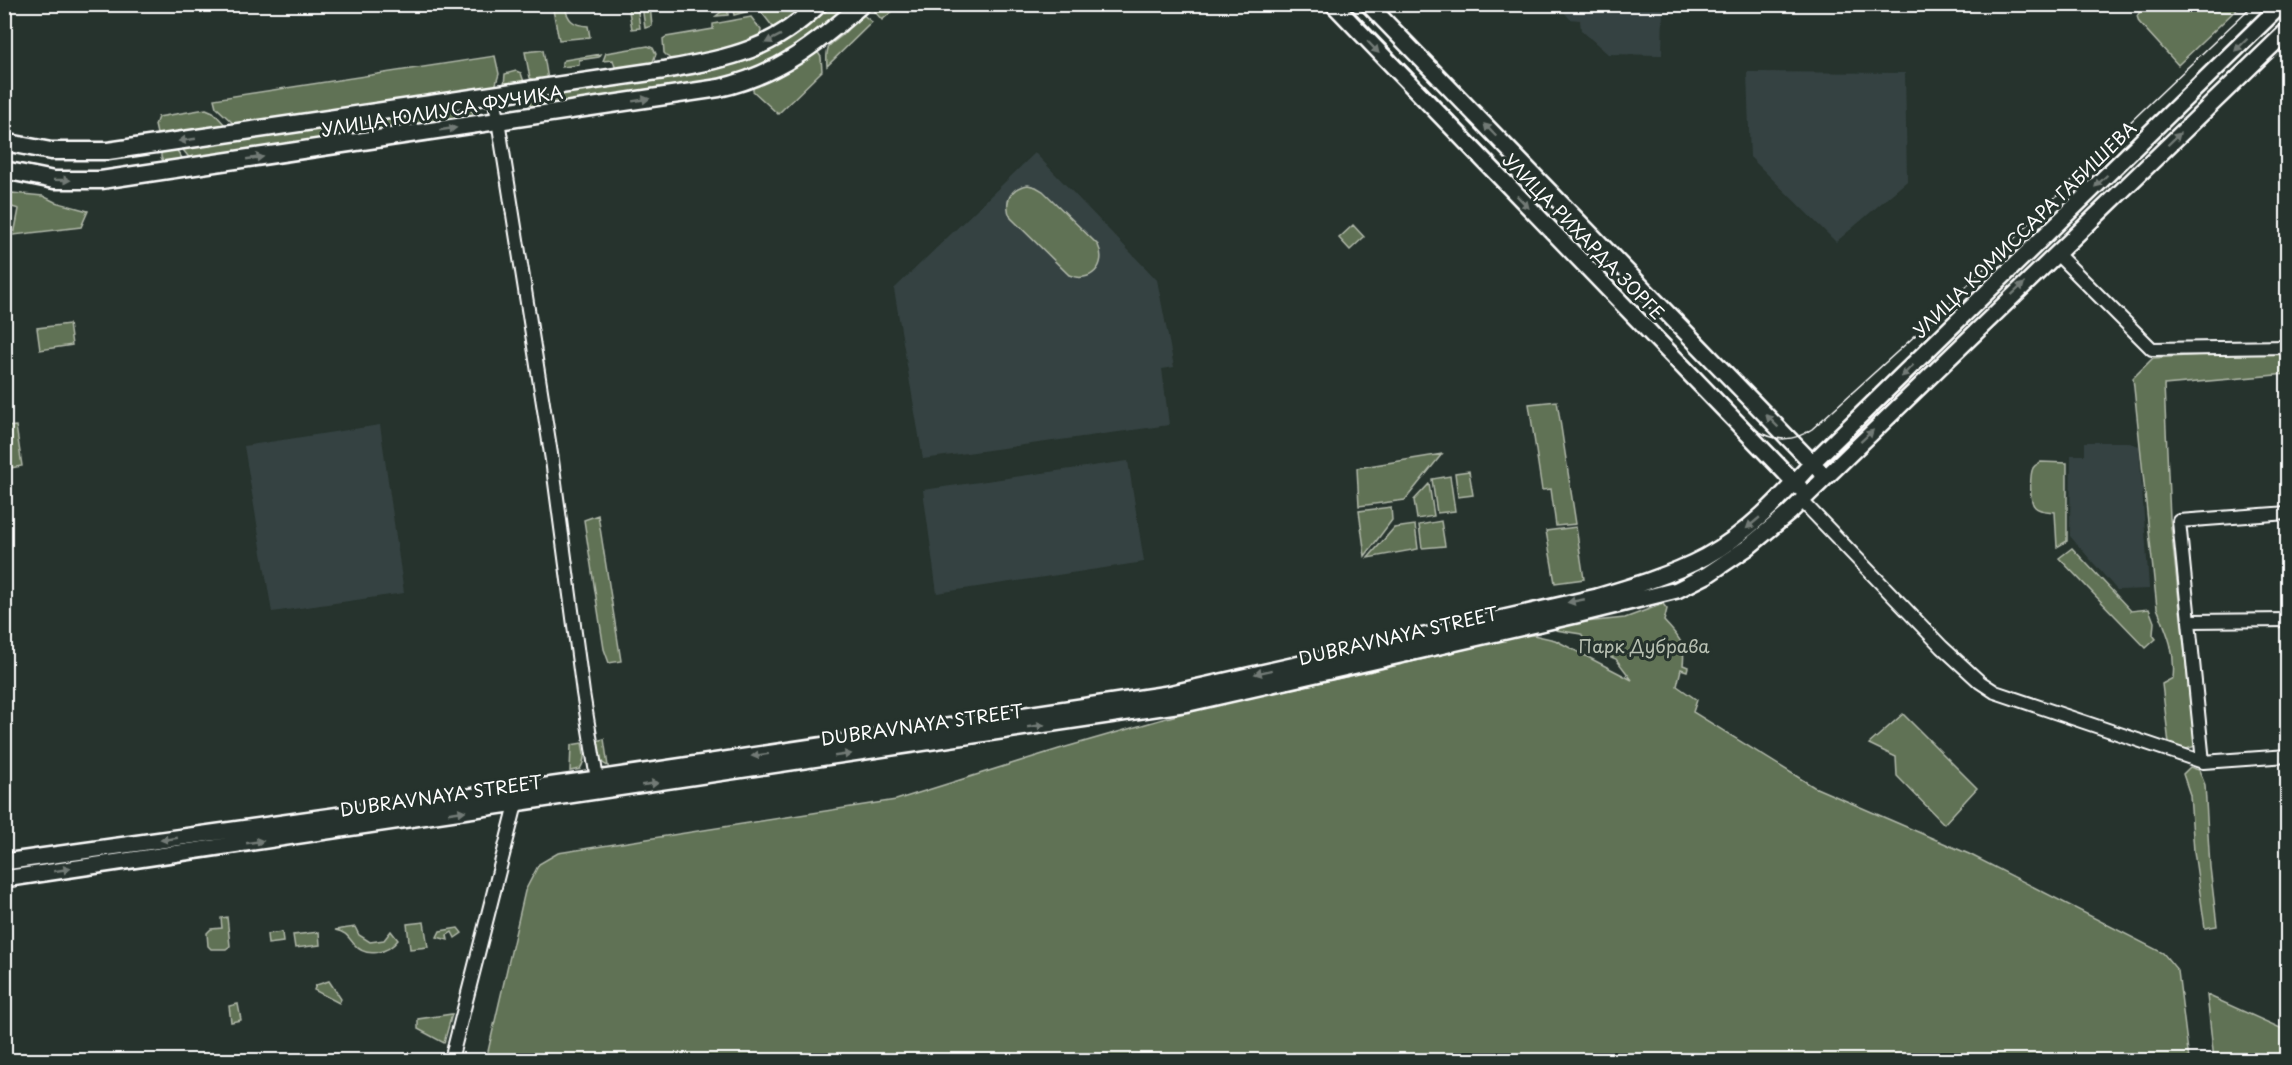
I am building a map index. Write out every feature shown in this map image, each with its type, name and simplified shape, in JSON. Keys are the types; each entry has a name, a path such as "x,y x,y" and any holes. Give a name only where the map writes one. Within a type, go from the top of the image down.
{"main road":[{"name":"УЛИЦА ЮЛИУСА ФУЧИКА","path":"4,142 51,151 108,151 664,70 731,57 774,39 802,21 819,4"},
{"name":"УЛИЦА ЮЛИУСА ФУЧИКА","path":"4,170 54,180 101,180 498,122 741,83 771,71 800,55 862,4"},
{"path":"155,145 159,172"}],"street":[{"name":"УЛИЦА РИХАРДА ЗОРГЕ","path":"1333,4 1795,482 1804,498"},
{"name":"УЛИЦА РИХАРДА ЗОРГЕ","path":"1368,4 1825,476"},
{"name":"УЛИЦА КОМИССАРА ГАБИШЕВА","path":"1795,482 2283,4"},
{"path":"2288,30 1804,498 1942,647 1980,682 1995,692 2203,762 2288,756"},
{"path":"494,95 552,460 583,693 598,785"},
{"path":"2057,254 2152,349 2288,347"},
{"name":"DUBRAVNAYA STREET","path":"4,879 422,810 516,804 598,785 1168,694 1598,597 1659,578 1707,556 1745,530 1795,482"},
{"name":"DUBRAVNAYA STREET","path":"4,862 422,810 1173,706 1677,590 1707,575 1747,548 1804,498"},
{"path":"2203,762 2180,521 2288,513"},
{"path":"2190,621 2288,620"},
{"path":"451,1060 516,804"}],"shaded area":[{"path":"1558,5 1663,5 1662,55 1608,54 1581,30 1580,20 1570,19"},
{"path":"1747,72 1905,73 1907,181 1836,242 1750,157"},
{"path":"1035,153 1157,280 1174,367 1162,369 1169,425 923,459 894,289"},
{"path":"380,425 404,593 272,612 244,446"},
{"path":"2085,442 2126,442 2139,446 2149,589 2117,590 2070,536 2071,455 2085,455"},
{"path":"1128,461 1144,562 937,593 923,490"}],"green space":[{"path":"2145,4 2202,8 2206,5 2241,5 2178,65 2139,22 2137,16"},
{"path":"552,5 564,5 572,21 588,26 590,37 559,40"},
{"path":"628,5 637,5 640,28 632,29"},
{"path":"642,5 650,5 652,26 645,28"},
{"path":"730,5 738,5 745,12 734,15 733,10 728,11 728,15 716,16"},
{"path":"767,5 809,5 785,23 773,27 761,10"},
{"path":"827,5 849,5 815,35 774,61 730,78 553,106 552,91 708,68"},
{"path":"873,5 906,5 914,12 894,10 882,20 875,12"},
{"path":"862,14 872,22 827,66 829,46 847,30 853,16"},
{"path":"751,17 761,30 760,37 728,51 672,61 664,53 663,39 666,37 713,29 713,24"},
{"path":"648,46 653,48 656,54 652,64 626,69 615,67 613,60 603,61 606,53"},
{"path":"543,50 548,80 538,82 530,78 525,52"},
{"path":"817,51 821,57 822,71 778,114 753,91 753,85"},
{"path":"601,54 599,57 579,60 579,65 562,67 562,62 565,60"},
{"path":"495,56 499,74 495,87 236,126 216,107 214,99"},
{"path":"516,71 521,73 524,82 504,85 505,74"},
{"path":"546,92 548,108 532,108 529,103 531,95"},
{"path":"468,105 473,113 469,119 191,160 180,146"},
{"path":"206,109 213,112 226,126 162,136 157,134 155,125 158,117"},
{"path":"174,146 184,161 164,163 161,152"},
{"path":"1028,185 1043,191 1098,245 1101,260 1099,266 1090,275 1077,277 1069,275 1011,218 1008,207 1010,197 1017,189"},
{"path":"12,193 43,196 55,202 88,211 81,227 14,235 19,209 5,205 5,199"},
{"path":"1353,225 1364,237 1350,250 1339,238"},
{"path":"69,324 72,345 40,350 37,328"},
{"path":"2287,352 2287,374 2164,385 2170,518 2195,746 2184,750 2169,744 2162,684 2173,678 2174,669 2172,651 2157,608 2133,378 2153,358"},
{"path":"1557,401 1576,524 1556,526 1551,489 1542,490 1529,404"},
{"path":"16,426 22,466 5,469 5,427"},
{"path":"1442,454 1405,500 1359,506 1357,468"},
{"path":"2041,462 2067,463 2067,541 2057,547 2055,512 2037,509 2032,500 2032,471"},
{"path":"1469,471 1473,495 1458,497 1455,473"},
{"path":"1450,476 1455,511 1437,513 1432,479"},
{"path":"1429,484 1434,516 1417,519 1414,500"},
{"path":"1391,507 1392,520 1365,556 1359,511"},
{"path":"598,515 621,661 609,663 604,649 584,520"},
{"path":"1441,521 1445,546 1422,548 1419,525"},
{"path":"1415,525 1418,549 1368,558 1394,528"},
{"path":"1576,527 1584,579 1555,583 1546,531"},
{"path":"2072,548 2131,611 2149,609 2154,622 2153,635 2156,639 2146,648 2059,558"},
{"name":"Парк Дубрава","path":"1663,604 1667,609 1664,621 1680,640 1684,657 1683,665 1688,667 1687,671 1681,669 1677,686 1697,700 1693,712 1814,787 1969,854 2163,953 2178,971 2189,1060 486,1060 525,891 539,864 558,853 896,800 1059,749 1208,706 1369,672 1529,634 1555,640 1632,680 1616,659 1588,647 1581,634 1556,630 1555,625 1625,618"},
{"path":"1903,714 1977,788 1944,824 1897,776 1896,757 1869,744"},
{"path":"604,739 608,766 601,762 597,752 596,741"},
{"path":"582,743 584,756 582,766 580,769 570,771 571,745"},
{"path":"2190,767 2199,770 2205,785 2210,867 2217,926 2205,928 2194,851 2190,795 2183,774"},
{"path":"227,917 230,946 226,949 211,949 208,946 207,933 211,929 222,928 221,918"},
{"path":"424,922 428,947 410,949 407,924"},
{"path":"355,927 359,935 370,942 384,940 391,931 398,940 383,951 365,952 359,949 344,933 335,930"},
{"path":"458,928 462,933 455,938 452,932 447,935 448,940 437,937 440,931"},
{"path":"282,932 283,942 268,944 267,934"},
{"path":"319,932 320,945 295,948 293,935"},
{"path":"329,981 341,999 339,1003 314,990 316,985"},
{"path":"2207,995 2287,1031 2287,1060 2214,1060"},
{"path":"238,1004 241,1020 231,1022 229,1006"},
{"path":"452,1014 444,1043 418,1029 418,1019"}],"tram line":[{"path":"1347,4 1756,430 1771,437 1784,439 1798,436 1812,429 1939,314 2122,130 2254,4"}]}
